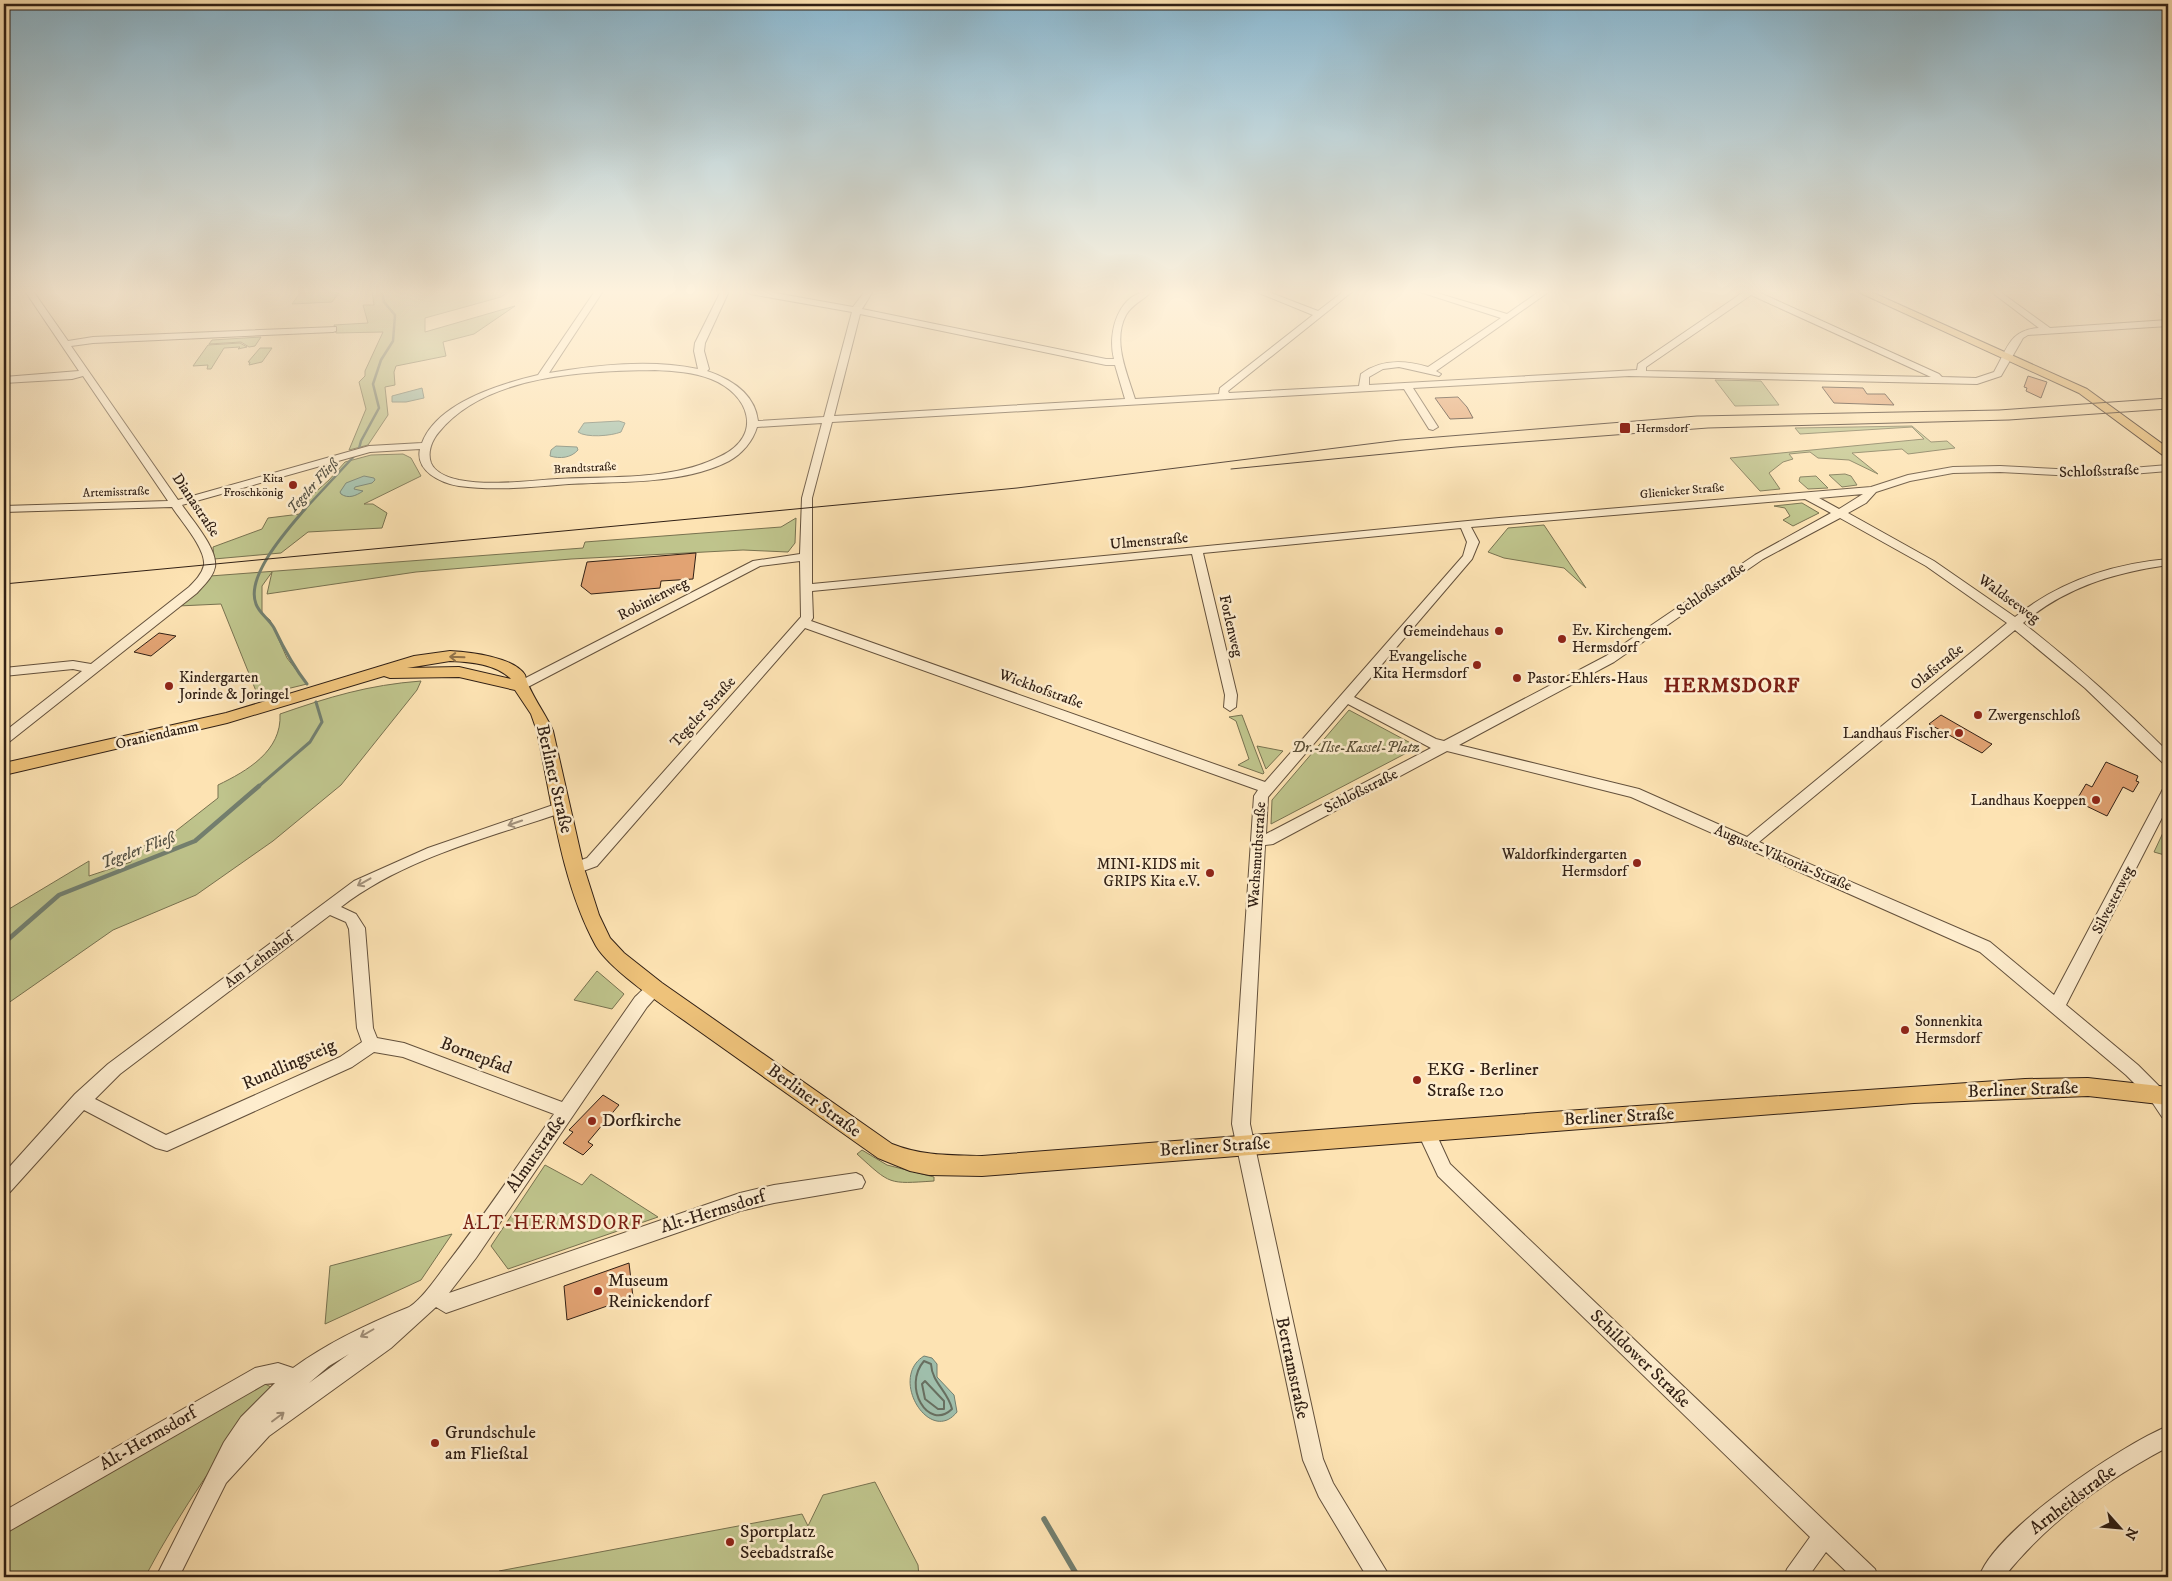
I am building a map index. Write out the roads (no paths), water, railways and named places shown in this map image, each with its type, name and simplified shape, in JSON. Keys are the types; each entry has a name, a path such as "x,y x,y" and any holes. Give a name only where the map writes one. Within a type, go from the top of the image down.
{"main road":[{"path":"2028,365 2083,391 2168,453"},
{"name":"Oraniendamm","path":"4,768 160,735 227,718 380,672 395,674 439,671 460,672 501,684 520,686"},
{"name":"Berliner Straße","path":"520,686 538,712 545,731 575,868 590,915 604,943 628,968 655,989 773,1071 860,1136 885,1151 910,1161 929,1165 979,1166 1551,1121 1741,1109 1914,1094 2025,1088 2088,1088 2162,1095"}],"street":[{"name":"Dianastraße","path":"4,739 192,590 206,576 211,564 210,556 81,365"},
{"path":"543,376 543,371 548,365"},
{"path":"700,372 704,369 703,365"},
{"path":"804,623 807,618 807,498 842,365"},
{"path":"1121,365 1131,402"},
{"path":"1225,397 1223,390 1255,365"},
{"path":"1364,388 1364,376 1372,370 1384,366 1411,365 1440,376 1446,384"},
{"path":"1429,371 1438,365"},
{"path":"1642,373 1641,366 1643,365"},
{"path":"1911,365 1936,376 1939,380"},
{"path":"424,446 438,426 462,407 496,390 543,376 574,371 637,367 670,368 700,372 723,381 743,396 751,411 753,424 1642,373 1977,381 1992,377 2004,365"},
{"path":"4,380 72,376 86,372"},
{"path":"1406,386 1433,427"},
{"name":"Brandtstraße","path":"424,446 423,458 426,469 446,481 465,485 658,476 696,470 726,457 746,441 753,424"},
{"name":"Artemisstraße","path":"4,510 175,504 369,449 424,446"},
{"name":"Schloßstraße","path":"1259,839 1268,840 1610,659 1759,557 1868,496 1872,490 1908,478 1952,470 2095,474 2168,468"},
{"name":"Glienicker Straße","path":"1494,522 1872,490"},
{"name":"Waldseeweg","path":"1807,496 1946,573 2016,623 2099,693 2168,760"},
{"name":"Ulmenstraße","path":"807,588 1494,522"},
{"name":"Wachsmuthstraße","path":"1245,1144 1241,1108 1261,796 1468,557 1473,542 1465,526"},
{"name":"Forlenweg","path":"1196,552 1231,695 1230,707"},
{"name":"Robinienweg","path":"520,686 757,563 806,556"},
{"name":"Olafstraße","path":"1750,844 1755,836 2016,623 2058,593 2103,574 2168,562"},
{"name":"Wickhofstraße","path":"804,623 1266,788"},
{"name":"Tegeler Straße","path":"575,868 592,862 804,623"},
{"path":"4,672 73,665 93,668"},
{"name":"Auguste-Viktoria-Straße","path":"1346,698 1432,743 1628,791 1985,947 2162,1095 2168,1111"},
{"name":"Silvesterweg","path":"2055,1004 2063,998 2168,793"},
{"name":"Am Lehnshof","path":"4,1186 81,1100 133,1054 359,885 401,864 562,807"},
{"path":"328,907 351,918 357,928 361,998 365,1028 371,1045"},
{"name":"Almutstraße","path":"300,1388 384,1341 434,1295 469,1251 641,1002 655,989"},
{"name":"Rundlingsteig","path":"81,1100 167,1143 346,1062 371,1045"},
{"name":"Bornepfad","path":"371,1045 390,1046 404,1050 566,1111"},
{"name":"Schildower Straße","path":"1426,1131 1433,1150 1444,1170 1867,1577"},
{"name":"Bertramstraße","path":"1245,1144 1313,1460 1326,1490 1379,1577"},
{"name":"Alt-Hermsdorf","path":"434,1295 446,1303 740,1202 774,1194 856,1182"},
{"name":"Alt-Hermsdorf","path":"4,1523 246,1382 262,1375 281,1372 300,1388"},
{"path":"167,1577 220,1476 243,1448 300,1388"},
{"name":"Arnheidstraße","path":"1990,1577 2026,1535 2073,1497 2123,1462 2168,1436"},
{"path":"1795,1577 1824,1536"}],"water":[{"path":"422,388 424,398 406,402 392,402 392,396"},
{"path":"619,421 625,423 621,432 592,436 578,432 584,423"},
{"path":"556,446 577,447 578,450 572,455 565,457 550,456 551,450"},
{"path":"364,476 374,478 375,480 372,483 355,487 354,489 363,491 355,495 349,497 341,494 340,492 346,483"},
{"path":"924,1356 932,1358 937,1364 937,1377 954,1395 957,1412 946,1420 935,1421 925,1415 917,1405 912,1392 910,1379 914,1366"}],"waterway":[{"name":"Tegeler Fließ","path":"304,510 358,452 361,441 379,408 373,384 379,365"},
{"name":"Tegeler Fließ","path":"305,509 279,540 262,567 254,593 257,607 272,625 297,671 307,684"},
{"name":"Tegeler Fließ","path":"258,787 310,742 322,722 316,702"},
{"name":"Tegeler Fließ","path":"4,943 59,895 195,841 259,786"},
{"path":"1044,1519 1078,1577"}],"tram line":[{"path":"4,584 1017,488 1400,440 1697,416 1999,410 2168,398"},
{"path":"1231,469 1456,447 1708,428 2009,420 2168,409"}],"place":[{"name":"Hermsdorf","path":"1625,428"},
{"name":"Kita Froschkönig","path":"293,485"},
{"name":"Gemeindehaus","path":"1499,631"},
{"name":"Ev. Kirchengem. Hermsdorf","path":"1562,639"},
{"name":"Evangelische Kita Hermsdorf","path":"1477,665"},
{"name":"Pastor-Ehlers-Haus","path":"1517,678"},
{"name":"Kindergarten Jorinde & Joringel","path":"169,686"},
{"name":"Zwergenschloß","path":"1978,715"},
{"name":"Landhaus Fischer","path":"1959,733"},
{"name":"Landhaus Koeppen","path":"2096,800"},
{"name":"Waldorfkindergarten Hermsdorf","path":"1637,863"},
{"name":"MINI-KIDS mit GRIPS Kita e.V.","path":"1210,873"},
{"name":"Sonnenkita Hermsdorf","path":"1905,1030"},
{"name":"EKG - Berliner Straße 120","path":"1417,1080"},
{"name":"Dorfkirche","path":"592,1121"},
{"name":"Museum Reinickendorf","path":"598,1291"},
{"name":"Grundschule am Fließtal","path":"435,1443"},
{"name":"Sportplatz Seebadstraße","path":"730,1542"}],"district":[{"name":"HERMSDORF","path":"1732,686"},
{"name":"ALT-HERMSDORF","path":"553,1223"}],"park label":[{"name":"Dr.-Ilse-Kassel-Platz","path":"1356,747"}]}
